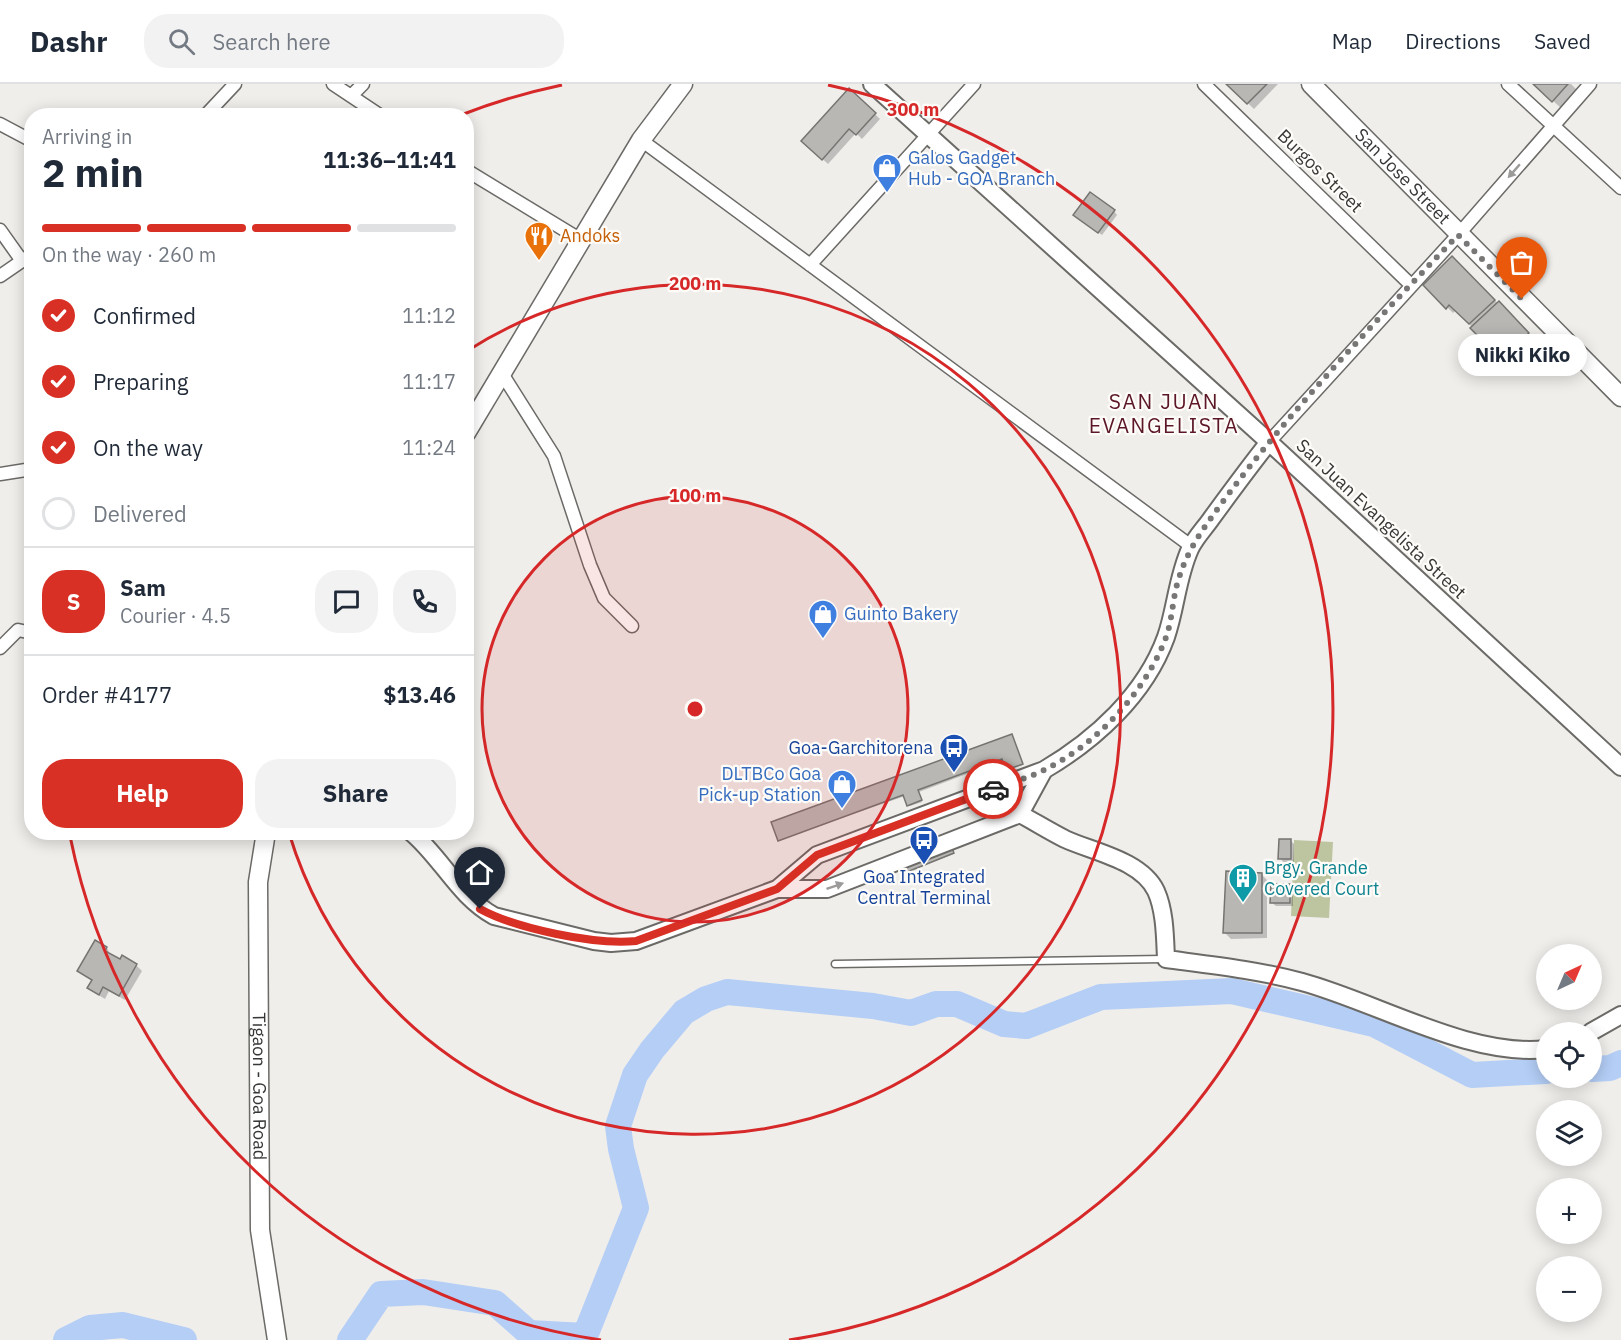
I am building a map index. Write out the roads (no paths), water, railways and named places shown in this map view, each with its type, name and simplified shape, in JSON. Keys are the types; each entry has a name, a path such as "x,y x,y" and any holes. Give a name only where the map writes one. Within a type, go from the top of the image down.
{"main road":[{"path":"474,419 641,141 682,84"},
{"name":"San Jose Street","path":"1311,84 1458,235 1621,397"},
{"name":"Tigaon - Goa Road","path":"265,840 258,882 261,1230 276,1340"}],"street":[{"path":"212,108 235,84"},
{"path":"333,84 370,108"},
{"path":"352,95 363,84"},
{"name":"San Juan Evangelista Street","path":"872,84 1269,442 1621,767"},
{"path":"810,265 974,84"},
{"name":"Burgos Street","path":"1204,84 1411,285"},
{"path":"1508,84 1621,188"},
{"path":"418,840 462,892 487,913 508,921 611,944 636,941 777,889 817,855 1044,770 1071,754 1101,730 1126,703 1146,676 1165,639 1178,578 1191,546 1269,442 1458,235 1590,84"},
{"path":"0,124 24,137"},
{"path":"641,141 1191,546"},
{"path":"474,176 581,240"},
{"path":"0,230 24,255"},
{"path":"0,276 24,260"},
{"path":"501,372 554,456 590,565 604,598 632,626"},
{"path":"0,474 24,470"},
{"path":"0,648 18,630 24,631"},
{"path":"777,889 827,889 1020,814 1044,770"},
{"path":"1020,814 1066,839 1124,864 1148,880 1160,902 1166,959 1302,982 1481,1045 1526,1051 1536,1050"},
{"path":"1602,1026 1621,1015"}],"lane":[{"path":"835,964 1166,959"}],"waterway":[{"path":"350,1340 381,1294 423,1292 495,1303 529,1333 585,1336 636,1208 621,1149 618,1126 635,1075 652,1050 684,1012 706,999 727,992 873,1006 911,1013 936,1004 957,1004 1004,1024 1026,1026 1101,997 1232,991 1374,1024 1472,1075 1536,1072"},
{"path":"1602,1068 1621,1063"},
{"path":"66,1340 90,1328 123,1325 184,1340"}],"place":[{"name":"Galos Gadget Hub - GOA Branch","path":"887,194"},
{"name":"Andoks","path":"539,262"},
{"name":"Nikki Kiko","path":"1522,299"},
{"name":"Guinto Bakery","path":"823,640"},
{"name":"Goa-Garchitorena","path":"954,774"},
{"name":"DLTBCo Goa Pick-up Station","path":"842,810"},
{"name":"Goa Integrated Central Terminal","path":"924,866"},
{"name":"Brgy. Grande Covered Court","path":"1243,904"}],"district":[{"name":"SAN JUAN EVANGELISTA","path":"1164,414"}]}
